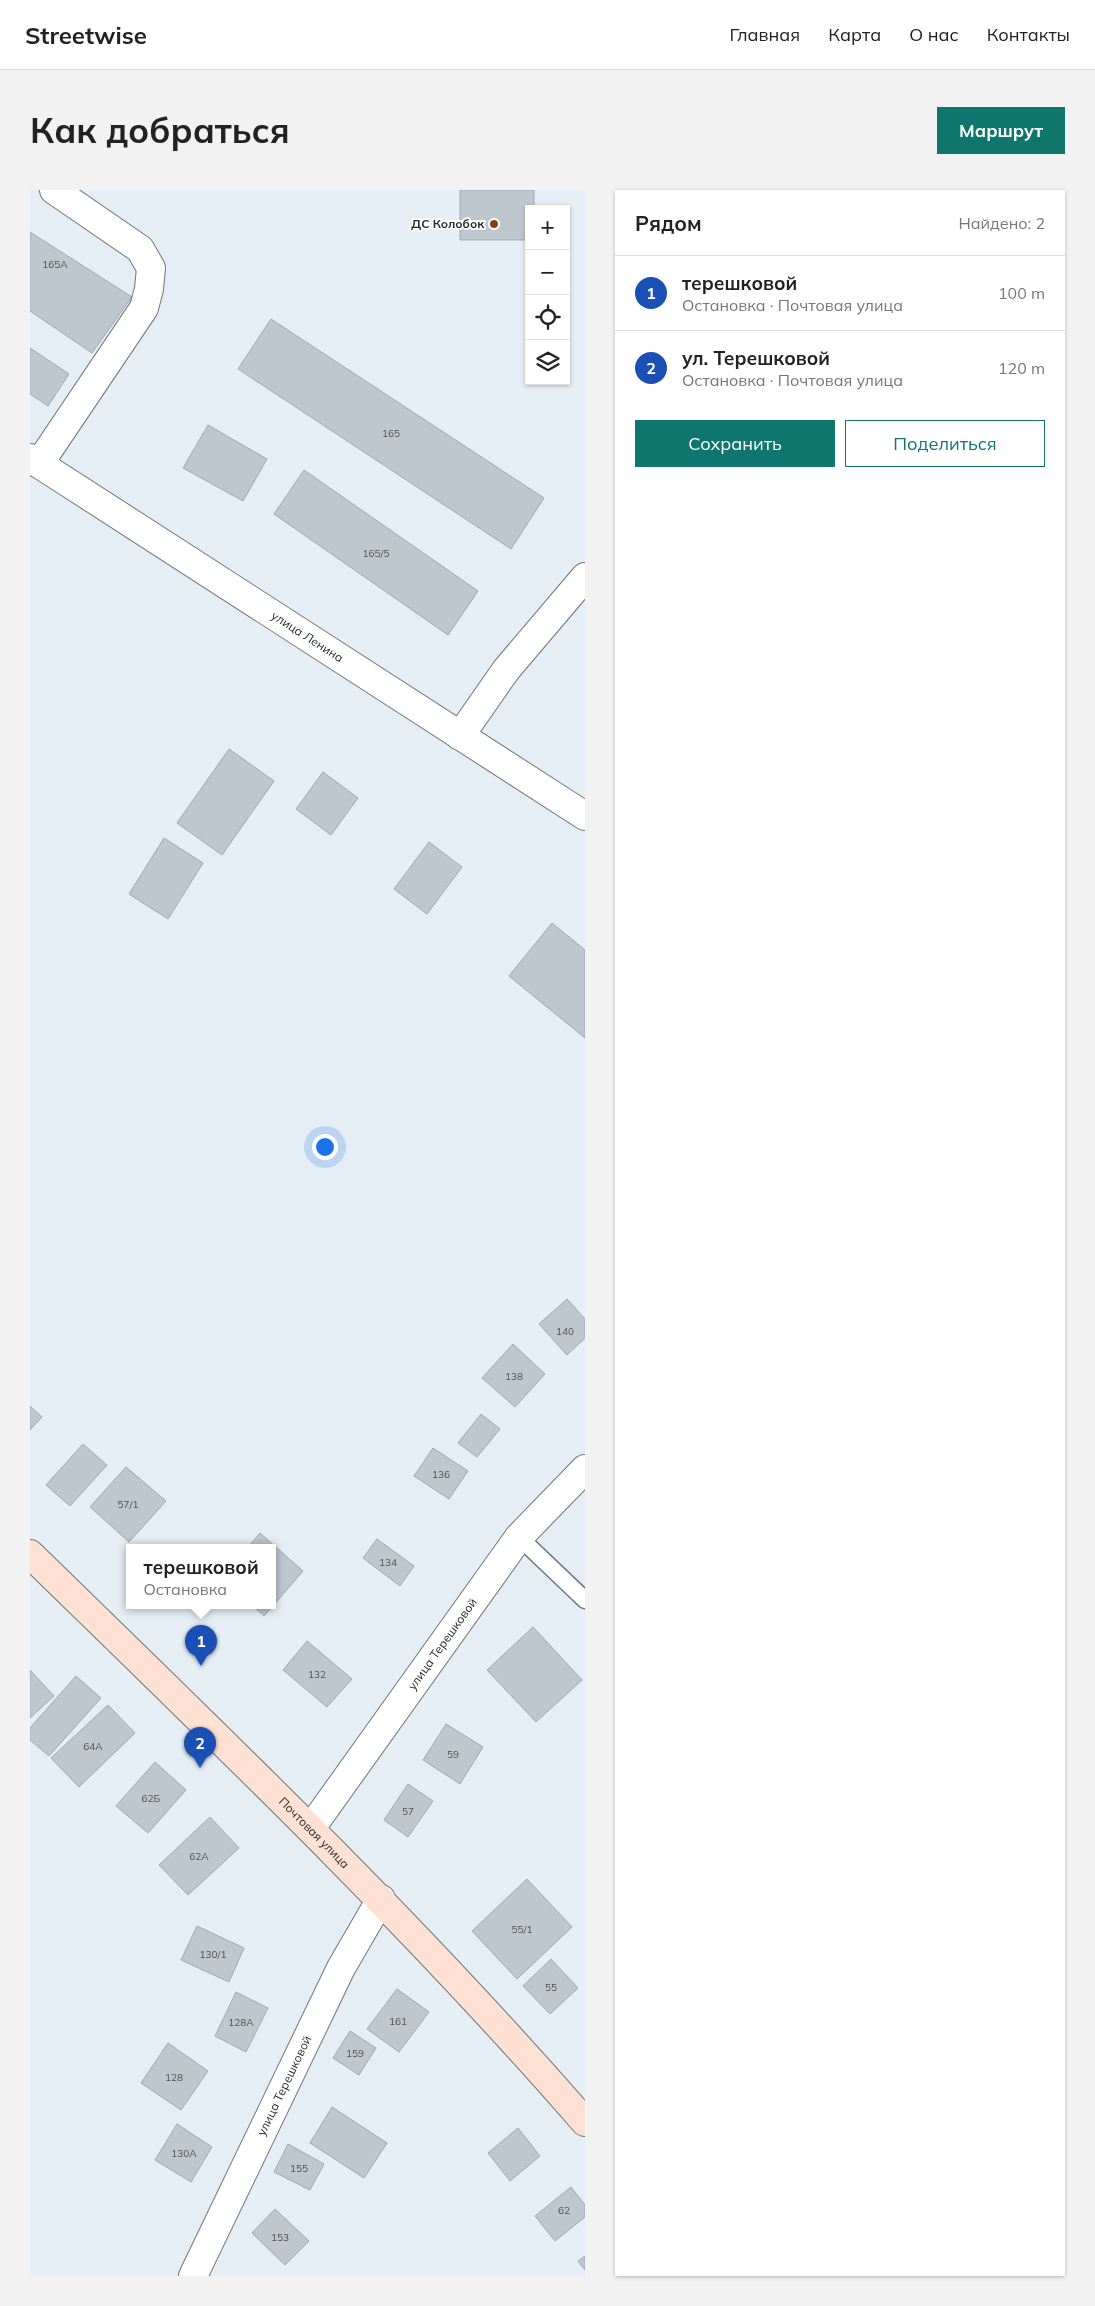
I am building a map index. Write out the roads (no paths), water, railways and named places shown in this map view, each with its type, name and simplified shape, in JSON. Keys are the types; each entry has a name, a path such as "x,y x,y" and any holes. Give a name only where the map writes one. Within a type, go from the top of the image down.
{"main road":[{"name":"Почтовая улица","path":"30,1554 311,1828 381,1899 514,2041 585,2122"}],"street":[{"path":"35,461 144,308 149,289 151,268 140,249 54,190"},
{"name":"улица Ленина","path":"35,461 585,816"},
{"path":"460,736 506,670 585,577"},
{"name":"улица Терешковой","path":"311,1828 519,1537 585,1469"},
{"name":"улица Терешковой","path":"193,2276 341,1968 381,1899"}],"lane":[{"path":"519,1537 585,1600"}],"place":[{"name":"ДС Колобок","path":"494,224"},
{"name":"терешковой","path":"201,1666"},
{"name":"ул. Терешковой","path":"200,1768"}]}
